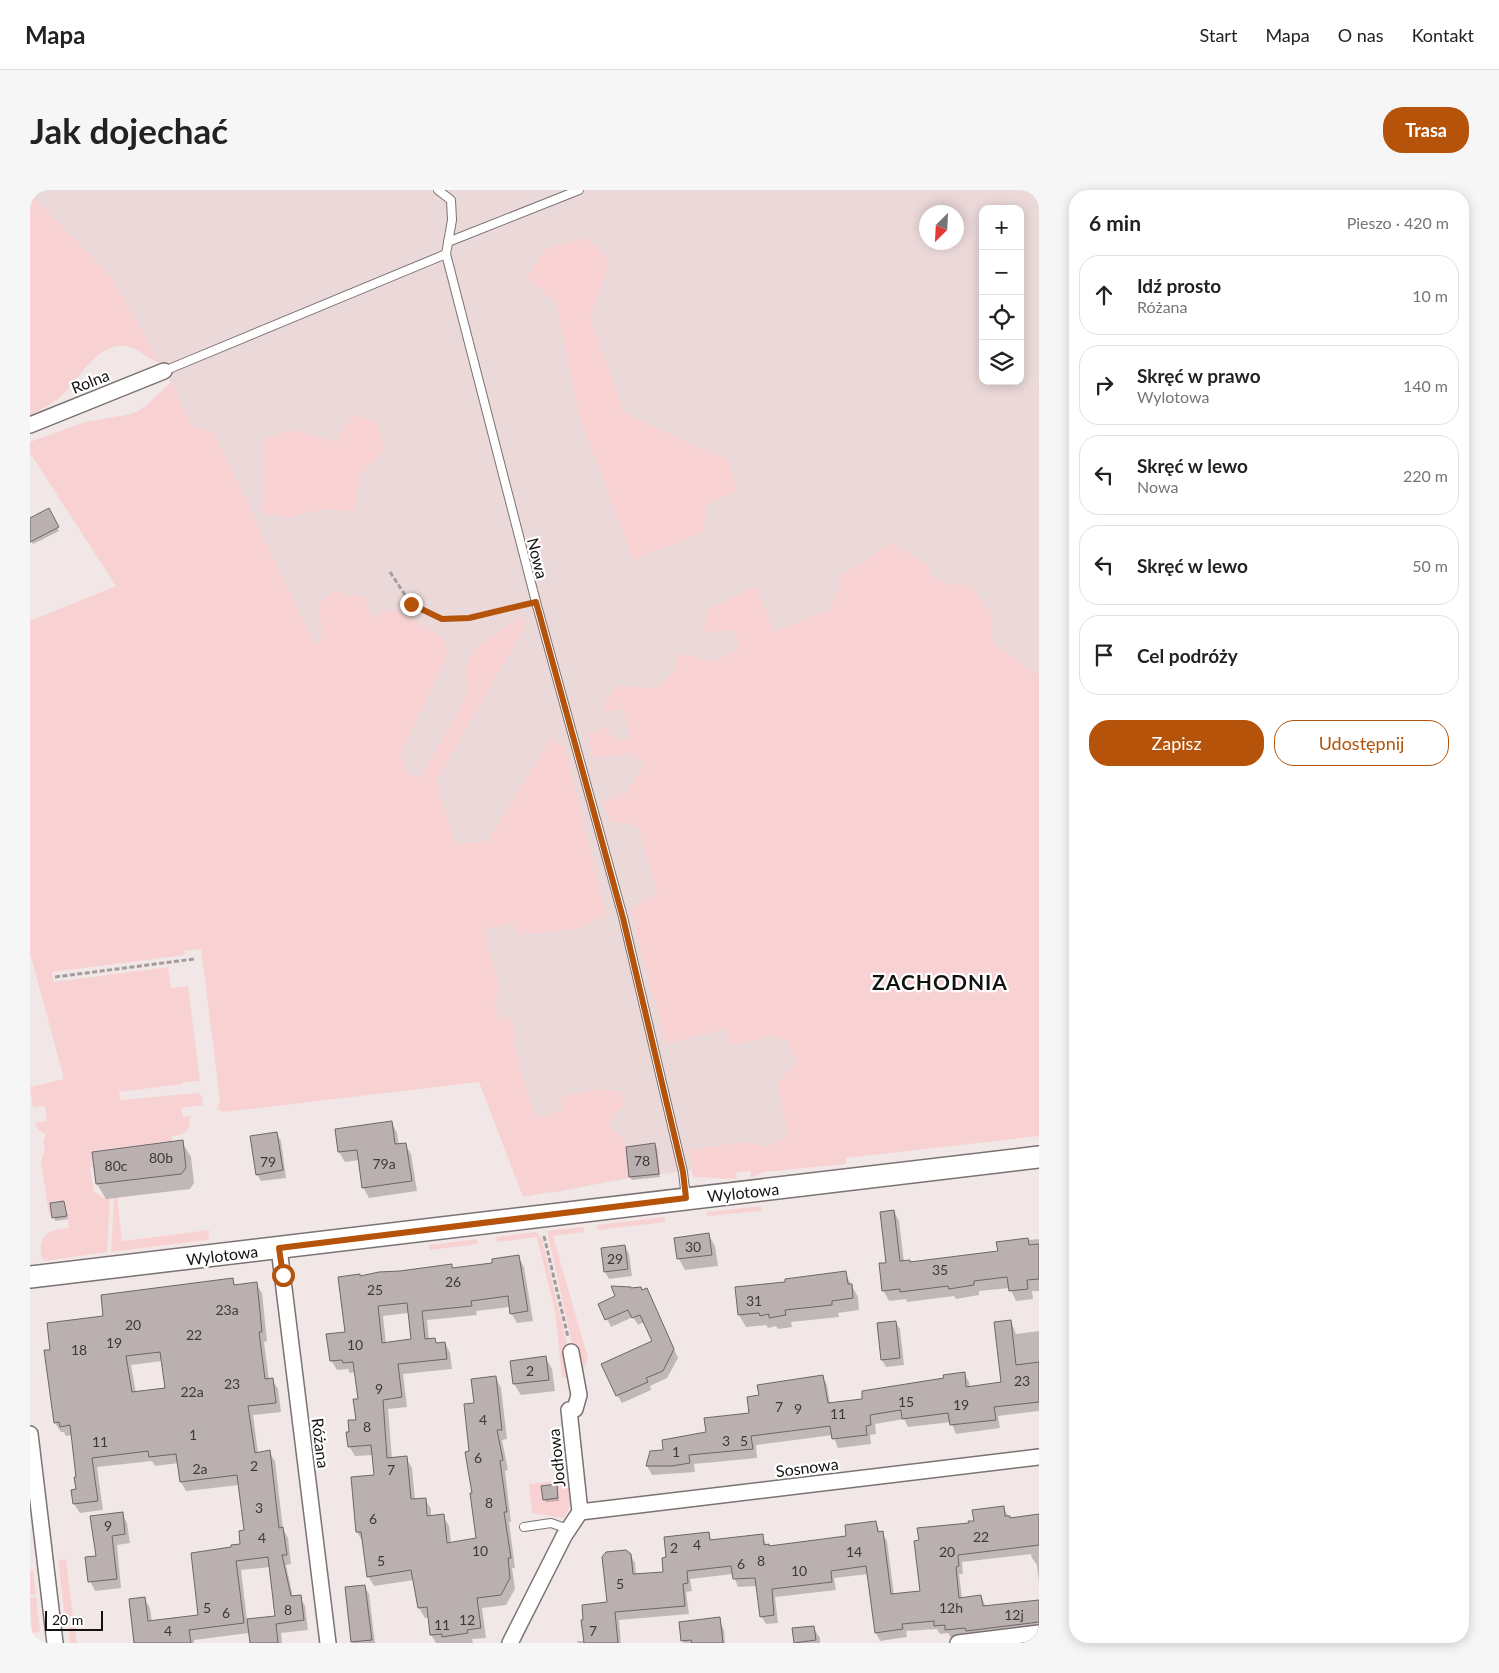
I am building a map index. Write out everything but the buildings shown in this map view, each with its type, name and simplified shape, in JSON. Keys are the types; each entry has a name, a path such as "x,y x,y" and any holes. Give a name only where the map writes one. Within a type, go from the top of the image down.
{"street":[{"name":"Rolna","path":"30,425 164,371"},
{"name":"Wylotowa","path":"30,1277 1039,1157"},
{"name":"Różana","path":"279,1248 328,1643"},
{"name":"Jodłowa","path":"571,1352 579,1395 575,1409 569,1410 580,1512"},
{"path":"30,1434 55,1643"},
{"name":"Sosnowa","path":"580,1512 1039,1457"},
{"path":"510,1643 568,1529 580,1512"},
{"path":"958,1643 1039,1633"}],"lane":[{"path":"438,190 451,200"},
{"name":"Nowa","path":"452,190 452,220 446,254 536,602 623,918 683,1172 686,1198"},
{"path":"448,242 579,190"},
{"path":"164,371 446,254"},
{"path":"524,1527 551,1523 568,1529"}],"path":[{"path":"390,572 411,604 442,619 469,618 536,602"},
{"path":"55,976 194,959"},
{"path":"543,1232 571,1352"}],"shaded area":[{"path":"30,190 1039,190 1039,1129 628,1178 551,1193 174,388 112,278 30,193"},
{"path":"30,193 112,278 160,363 130,347 115,347 105,350 89,364 60,397 30,415"},
{"path":"587,237 610,261 590,317 624,413 728,460 738,491 707,504 703,532 633,560 579,415 556,302 526,278 545,249"},
{"path":"171,382 192,426 213,431 316,647 323,633 317,605 333,590 343,595 363,596 372,617 395,609 442,638 448,654 400,755 408,774 421,777 467,695 466,665 476,647 521,617 526,625 436,781 456,844 487,841 551,739 565,747 606,914 587,925 551,932 517,934 513,923 484,930 500,990 494,1002 500,1020 512,1017 516,1035 513,1043 535,1118 563,1111 560,1097 599,1088 603,1091 620,1090 624,1104 612,1117 609,1127 624,1138 628,1178 523,1197 479,1082 224,1112 217,1109 220,1100 201,949 184,951 185,955 52,972 54,982 168,967 171,988 188,986 200,1081 119,1092 120,1100 198,1093 202,1097 203,1105 181,1108 183,1117 192,1115 189,1121 190,1126 182,1135 172,1136 172,1141 91,1151 93,1167 90,1167 94,1192 103,1198 110,1198 107,1252 44,1261 41,1253 41,1244 45,1236 58,1229 69,1228 65,1200 50,1202 51,1214 49,1215 41,1162 45,1149 43,1141 46,1134 39,1131 35,1123 47,1121 45,1106 33,1107 30,1087 64,1079 30,953 30,621 116,586 30,455 30,442 85,422 137,412"},
{"path":"354,414 378,423 384,450 361,474 354,512 323,509 287,518 262,513 264,438 296,430 335,442"},
{"path":"892,542 925,563 936,581 972,587 991,613 993,643 1039,675 1039,1136 846,1158 846,1164 763,1172 751,1178 750,1171 736,1173 737,1179 693,1177 688,1150 743,1142 767,1147 788,1135 777,1083 797,1061 787,1041 772,1036 731,1046 726,1029 666,1044 630,909 657,893 638,826 610,821 603,802 626,792 645,763 626,754 593,758 588,734 607,728 615,741 631,737 623,708 606,712 602,706 617,686 657,688 676,668 676,653 712,661 738,649 735,630 703,632 707,610 757,586 773,631 830,610 843,574"},
{"path":"117,1197 122,1241 209,1230 209,1238 206,1240 111,1252 114,1198"},
{"path":"761,1206 762,1211 707,1216 706,1212"},
{"path":"665,1217 665,1222 598,1230 597,1225"},
{"path":"583,1227 584,1232 553,1236 588,1358 582,1371 574,1352 547,1231"},
{"path":"536,1232 542,1239 569,1352 569,1377 562,1378 555,1312 537,1237 497,1242 496,1237"},
{"path":"477,1239 478,1244 430,1250 429,1245"},
{"path":"558,1481 566,1484 570,1493 570,1501 564,1518 532,1513 529,1484","holes":["557,1484 558,1498 543,1500 541,1486"]},
{"path":"66,1559 73,1617 65,1616 58,1561"},
{"path":"30,1571 33,1571 36,1594 30,1595"},
{"path":"36,1597 40,1631 32,1634 30,1598"},
{"path":"69,1627 75,1627 77,1643 70,1643"}],"district":[{"name":"ZACHODNIA","path":"940,981"}],"route":[{"path":"283,1275 279,1248 686,1198 683,1172 623,918 536,602 469,618 442,619 411,604"}]}
